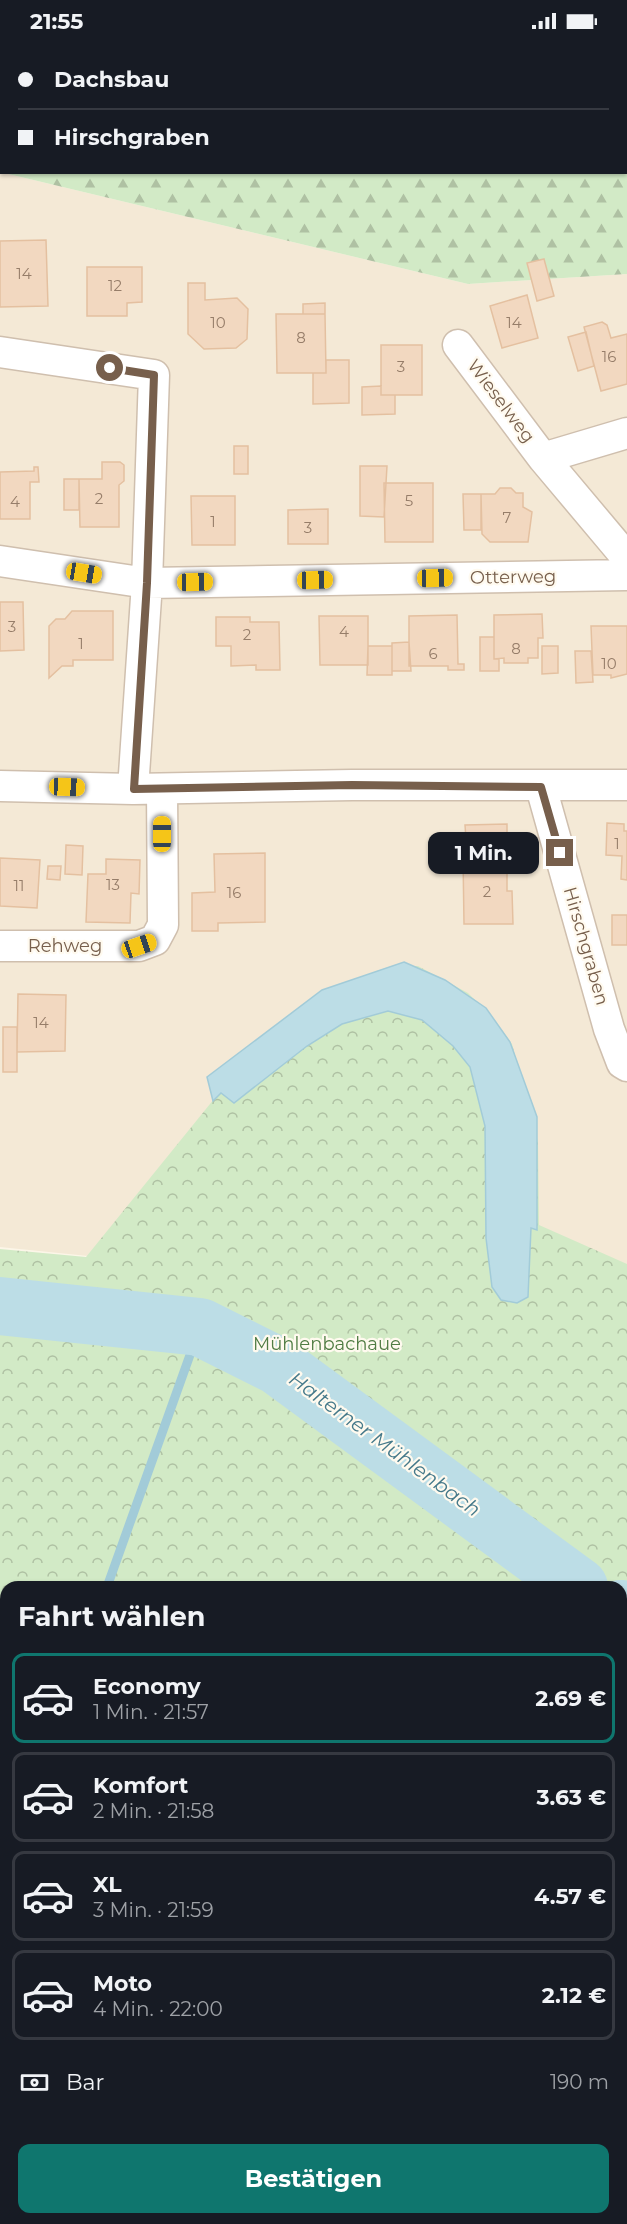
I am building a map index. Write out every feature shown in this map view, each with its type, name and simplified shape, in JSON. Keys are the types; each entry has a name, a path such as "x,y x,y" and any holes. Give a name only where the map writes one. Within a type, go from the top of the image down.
{"street":[{"name":"Wieselweg","path":"458,345 543,458 627,558"},
{"name":"Rehweg","path":"0,352 154,375 147,583 148,789 163,925 155,940 139,946 0,946"},
{"name":"Wieselweg","path":"543,458 627,434"},
{"name":"Otterweg","path":"0,561 147,583 627,575"},
{"path":"0,786 148,789 352,785 541,787 627,785"},
{"name":"Hirschgraben","path":"541,787 609,1029 622,1063 627,1066"}],"shaded area":[{"path":"0,174 8,174 468,284 627,274 627,1268 213,1101 88,1256 0,1247"}],"green space":[{"path":"8,174 627,174 627,274 468,284"},
{"name":"Mühlenbachaue","path":"392,966 418,966 468,993 494,1019 512,1044 538,1142 539,1225 627,1264 627,1581 0,1581 0,1249 86,1257 214,1099 207,1078 295,1013 342,986"}],"water":[{"path":"404,962 445,980 486,1008 510,1042 537,1117 537,1230 531,1228 528,1297 517,1303 501,1300 492,1287 486,1238 485,1126 470,1067 453,1046 422,1020 388,1011 342,1024 307,1046 234,1103 221,1093 213,1101 207,1077 322,990"}],"building":[{"path":"46,240 48,306 0,307 0,241"},
{"path":"544,259 554,296 537,301 527,263"},
{"path":"87,267 142,267 142,302 127,303 127,316 87,316"},
{"path":"188,283 205,283 205,300 237,298 248,309 247,339 236,348 204,349 188,334"},
{"path":"527,295 538,338 502,348 490,306"},
{"path":"325,303 325,314 303,314 303,304"},
{"path":"276,314 325,314 326,373 277,373"},
{"path":"602,322 607,325 611,338 627,334 627,384 601,391 584,327"},
{"path":"586,332 594,366 578,371 568,337"},
{"path":"381,345 422,345 422,395 381,395"},
{"path":"326,360 349,360 349,403 313,404 313,373 326,373"},
{"path":"381,386 381,395 395,395 395,414 362,415 362,387"},
{"path":"234,446 248,446 248,474 234,474"},
{"path":"102,462 120,462 124,465 124,481 119,485 119,527 80,527 79,479 102,479"},
{"path":"360,466 387,466 384,517 360,516"},
{"path":"34,467 38,467 39,482 30,482 30,519 0,519 0,472 34,471"},
{"path":"64,479 79,479 79,510 64,510"},
{"path":"384,483 433,483 433,542 385,542"},
{"path":"500,488 511,488 516,493 523,493 523,507 532,512 528,542 490,542 482,534 481,494 495,494"},
{"path":"463,494 481,494 481,530 464,530"},
{"path":"191,496 235,496 235,545 192,545"},
{"path":"328,509 328,544 288,544 288,510"},
{"path":"0,602 23,602 24,650 0,651"},
{"path":"72,611 113,611 113,660 73,660 73,666 62,666 49,678 49,626 56,619 65,619"},
{"path":"542,614 543,638 538,638 538,658 528,658 528,663 504,663 504,658 494,659 494,615"},
{"path":"457,615 458,664 464,664 464,670 448,670 448,666 409,666 409,616"},
{"path":"319,616 368,616 368,665 320,665"},
{"path":"216,617 250,617 250,622 279,622 280,670 256,670 256,665 231,666 231,646 216,646"},
{"path":"591,626 627,626 627,674 611,678 611,675 593,675"},
{"path":"480,637 494,637 494,659 499,659 499,671 480,671"},
{"path":"409,642 411,671 392,671 392,643"},
{"path":"368,646 392,646 392,675 367,675"},
{"path":"542,646 558,646 558,673 542,674"},
{"path":"575,651 591,651 593,682 576,683"},
{"path":"607,823 624,824 624,831 627,831 627,880 621,879 622,856 606,855"},
{"path":"507,824 507,839 466,839 465,825"},
{"path":"466,839 507,839 507,857 466,857"},
{"path":"66,845 83,846 82,875 65,874"},
{"path":"265,853 265,922 218,923 218,931 192,931 192,893 215,892 214,854"},
{"path":"463,857 507,857 507,891 512,891 513,924 464,924"},
{"path":"0,858 40,860 37,908 0,906"},
{"path":"106,859 140,860 139,894 131,893 130,923 86,922 88,874 106,874"},
{"path":"48,866 61,866 60,880 47,879"},
{"path":"612,915 627,915 627,945 612,945"},
{"path":"18,994 66,995 65,1051 17,1052"},
{"path":"3,1027 17,1027 17,1072 3,1072"}],"waterway":[{"name":"Halterner Mühlenbach","path":"0,1306 200,1327 278,1366 571,1581"},
{"path":"109,1581 200,1327"}],"route":[{"path":"110,368 154,375 147,583 134,789 352,785 541,787 560,853"}]}
